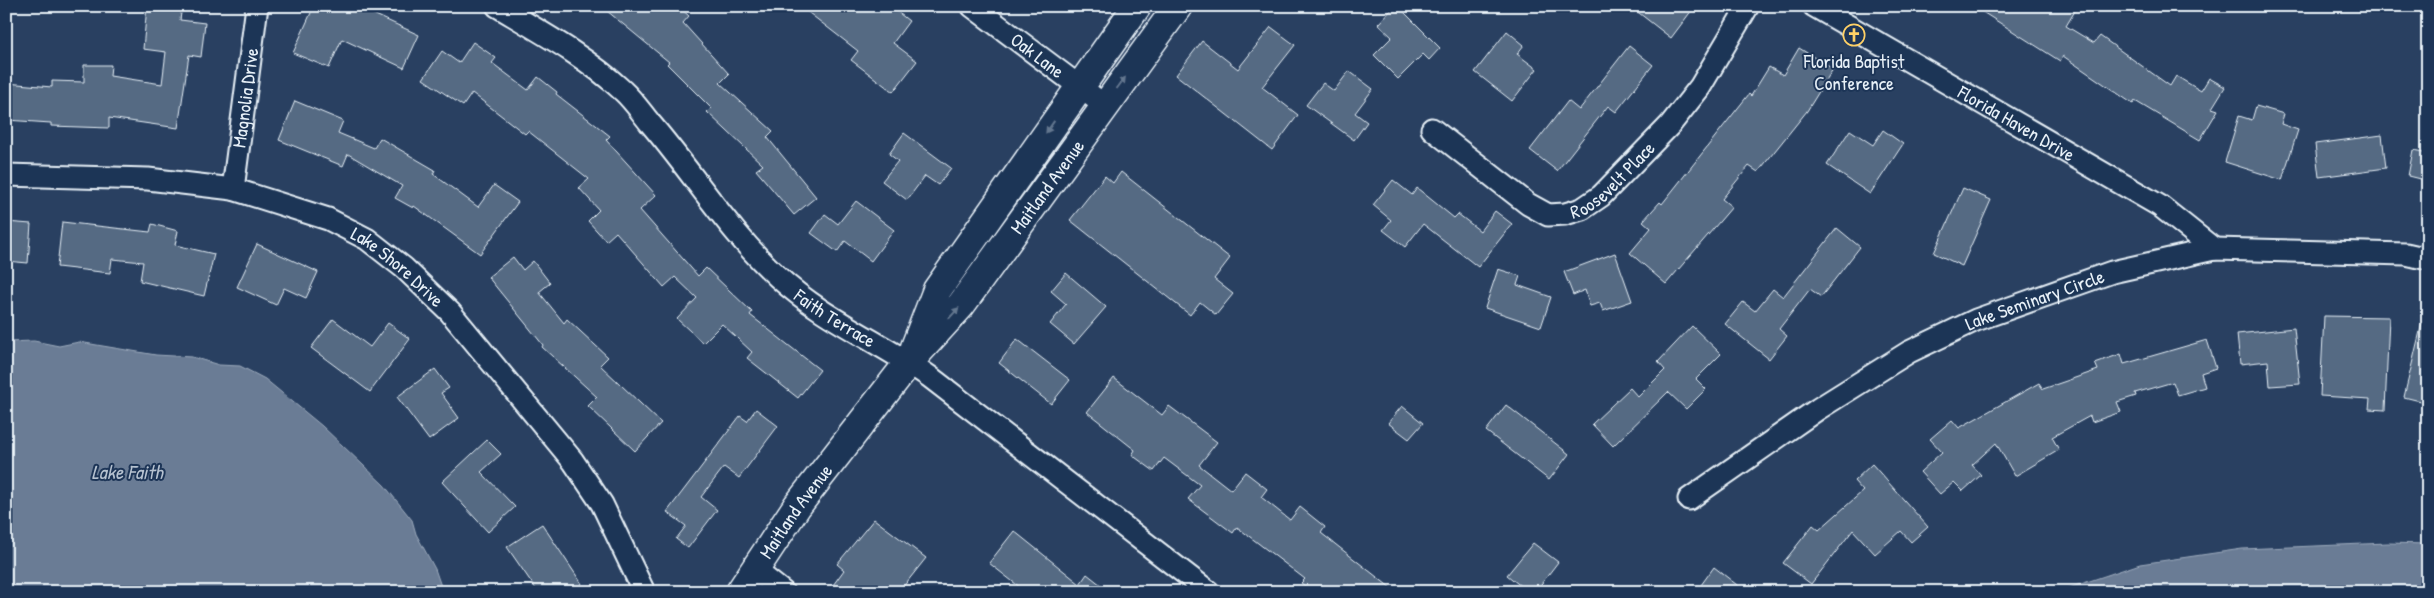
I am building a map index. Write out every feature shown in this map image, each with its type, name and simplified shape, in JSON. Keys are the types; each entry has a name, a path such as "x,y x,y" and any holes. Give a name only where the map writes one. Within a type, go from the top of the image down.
{"main road":[{"name":"Maitland Avenue","path":"908,362 937,290 1078,87 1137,6"},
{"name":"Maitland Avenue","path":"740,592 797,506 908,362 961,305 1104,105 1178,6"}],"street":[{"name":"Magnolia Drive","path":"233,189 256,6"},
{"name":"Faith Terrace","path":"498,6 576,55 623,91 676,153 726,220 756,256 780,279 848,328 908,362 1037,458 1209,592"},
{"name":"Oak Lane","path":"972,6 1104,105"},
{"name":"Roosevelt Place","path":"1432,129 1528,204 1548,215 1565,214 1582,209 1601,196 1670,125 1700,87 1748,6"},
{"name":"Florida Haven Drive","path":"1814,6 2160,206 2214,249"},
{"name":"Lake Shore Drive","path":"6,175 148,179 233,189 328,219 366,240 404,268 450,312 573,461 602,504 644,592"},
{"name":"Lake Seminary Circle","path":"1689,500 1818,409 1909,352 1976,320 2112,272 2214,249 2406,254 2428,259"},
{"path":"754,569 783,592"}],"water":[{"name":"Lake Faith","path":"34,341 59,346 79,342 156,355 192,357 219,365 240,366 265,379 322,426 384,485 412,520 416,534 435,569 443,592 6,592 6,342"},
{"path":"2388,543 2428,544 2428,592 2057,592 2140,564 2242,549"}],"building":[{"path":"147,6 182,6 180,20 205,23 201,57 189,55 178,128 109,118 109,128 51,126 51,123 6,120 6,83 52,87 52,81 84,82 84,65 111,65 110,76 162,84 166,52 143,49"},
{"path":"314,6 356,6 419,35 404,68 342,39 329,68 293,53"},
{"path":"601,6 678,6 689,16 683,23 729,74 720,83 773,131 767,137 816,197 794,215 756,170 763,165 707,112 711,108 667,64 669,62"},
{"path":"800,6 890,6 909,21 893,43 917,61 893,92 851,60 858,51"},
{"path":"1395,6 1398,6 1440,48 1429,60 1423,54 1398,79 1374,55 1392,37 1378,24"},
{"path":"1630,6 1695,6 1671,38"},
{"path":"1973,6 2078,6 2066,26 2094,43 2100,36 2170,86 2176,76 2201,91 2209,78 2225,87 2212,108 2218,110 2200,140 2135,101 2133,104 2063,56 2060,61"},
{"path":"1271,27 1295,45 1262,87 1298,115 1272,150 1176,75 1202,41 1238,69"},
{"path":"1507,31 1524,45 1517,54 1537,69 1512,101 1475,72"},
{"path":"473,42 496,58 492,63 528,90 538,77 557,92 556,94 610,136 606,140 656,195 640,210 698,276 706,268 752,312 750,315 820,370 798,398 747,358 752,352 722,324 703,343 677,319 697,298 675,277 664,287 616,232 606,241 588,221 599,210 579,188 589,179 528,131 525,134 472,93 463,106 423,79 442,51 459,63"},
{"path":"1629,46 1653,65 1616,112 1608,106 1557,171 1530,150 1568,101 1579,110"},
{"path":"1799,48 1833,69 1807,111 1758,172 1749,166 1722,199 1732,207 1666,284 1630,253 1651,228 1643,221 1660,202 1662,204 1749,94 1751,96 1769,67 1783,75"},
{"path":"1349,71 1373,89 1355,113 1367,122 1354,140 1306,105 1323,83 1334,91"},
{"path":"295,101 343,121 338,133 374,148 380,138 435,170 433,174 478,207 494,185 518,202 480,254 414,206 413,208 395,198 402,186 348,154 343,166 279,140"},
{"path":"2256,106 2284,114 2281,124 2298,130 2282,180 2225,162 2239,116 2252,120"},
{"path":"1850,130 1873,145 1883,130 1903,144 1870,194 1827,165"},
{"path":"904,133 951,168 938,185 925,176 907,200 882,181 898,161 889,154"},
{"path":"2382,135 2386,168 2319,177 2315,144"},
{"path":"2413,150 2428,153 2428,181 2408,176"},
{"path":"1121,172 1230,258 1214,279 1233,294 1216,315 1200,302 1190,315 1070,220 1105,176 1113,183"},
{"path":"1393,180 1412,195 1417,188 1454,218 1458,214 1480,231 1495,211 1512,224 1478,267 1423,224 1405,247 1383,230 1391,220 1373,205"},
{"path":"1963,188 1991,200 1962,266 1934,253"},
{"path":"856,201 894,230 871,261 845,241 837,252 811,233 825,214 838,224"},
{"path":"6,222 31,224 28,263 6,261"},
{"path":"62,222 150,232 152,224 178,231 175,245 214,254 204,296 140,281 143,262 112,259 110,273 57,267"},
{"path":"1837,228 1860,247 1821,297 1810,289 1779,329 1787,336 1769,359 1725,324 1743,302 1755,311 1773,289 1783,297"},
{"path":"257,244 318,272 306,298 284,288 276,305 237,287"},
{"path":"1615,253 1632,301 1603,311 1600,303 1590,306 1585,290 1573,295 1564,272"},
{"path":"513,257 523,270 533,261 550,283 539,292 564,323 567,319 608,357 600,365 661,423 635,451 588,406 597,397 542,347 543,345 488,277"},
{"path":"1498,269 1520,276 1517,285 1551,297 1541,327 1485,308"},
{"path":"1066,273 1106,307 1074,344 1050,324 1066,304 1051,291"},
{"path":"2324,316 2389,317 2385,410 2369,409 2370,399 2320,396"},
{"path":"333,319 370,347 388,323 410,339 370,392 311,348"},
{"path":"2422,323 2428,324 2428,403 2404,397"},
{"path":"1692,326 1721,354 1696,379 1706,389 1686,409 1668,392 1613,446 1592,424 1630,388 1638,397 1665,370 1658,362"},
{"path":"2294,328 2300,384 2270,386 2268,361 2240,364 2237,334"},
{"path":"1017,339 1070,380 1051,404 999,363"},
{"path":"2207,340 2216,368 2201,373 2205,387 2178,395 2173,382 2135,393 2136,396 2117,402 2121,412 2092,422 2090,416 2052,437 2059,450 2015,476 1996,443 1972,465 1981,475 1963,491 1954,482 1940,494 1920,472 1942,452 1930,439 1952,420 1959,428 2039,383 2043,389 2098,370 2095,363 2121,354 2124,364"},
{"path":"435,369 449,388 441,393 459,418 429,440 397,397"},
{"path":"1114,378 1162,415 1169,406 1217,442 1199,465 1231,490 1245,472 1267,489 1261,497 1290,520 1300,507 1325,527 1321,533 1396,592 1313,592 1301,583 1305,579 1237,527 1233,533 1188,499 1200,485 1164,458 1154,471 1132,455 1135,450 1087,412"},
{"path":"1506,405 1569,454 1549,480 1486,431"},
{"path":"1402,406 1423,423 1409,439 1388,423"},
{"path":"756,409 778,426 739,478 724,467 701,497 717,510 688,548 676,539 686,526 667,512 740,416 747,421"},
{"path":"487,440 501,454 481,472 515,507 488,532 442,482"},
{"path":"1872,464 1928,527 1911,542 1901,531 1875,554 1853,530 1811,584 1783,563 1813,525 1819,530 1863,491 1854,481"},
{"path":"874,519 926,558 899,592 828,592 844,570 837,564"},
{"path":"542,524 582,584 571,592 538,592 507,547"},
{"path":"1014,531 1080,584 1087,574 1110,592 1026,592 989,563"},
{"path":"1533,543 1558,562 1535,592 1528,592 1507,575"},
{"path":"1714,567 1746,592 1696,592"}],"place":[{"name":"Florida Baptist Conference","path":"1854,35"}]}
